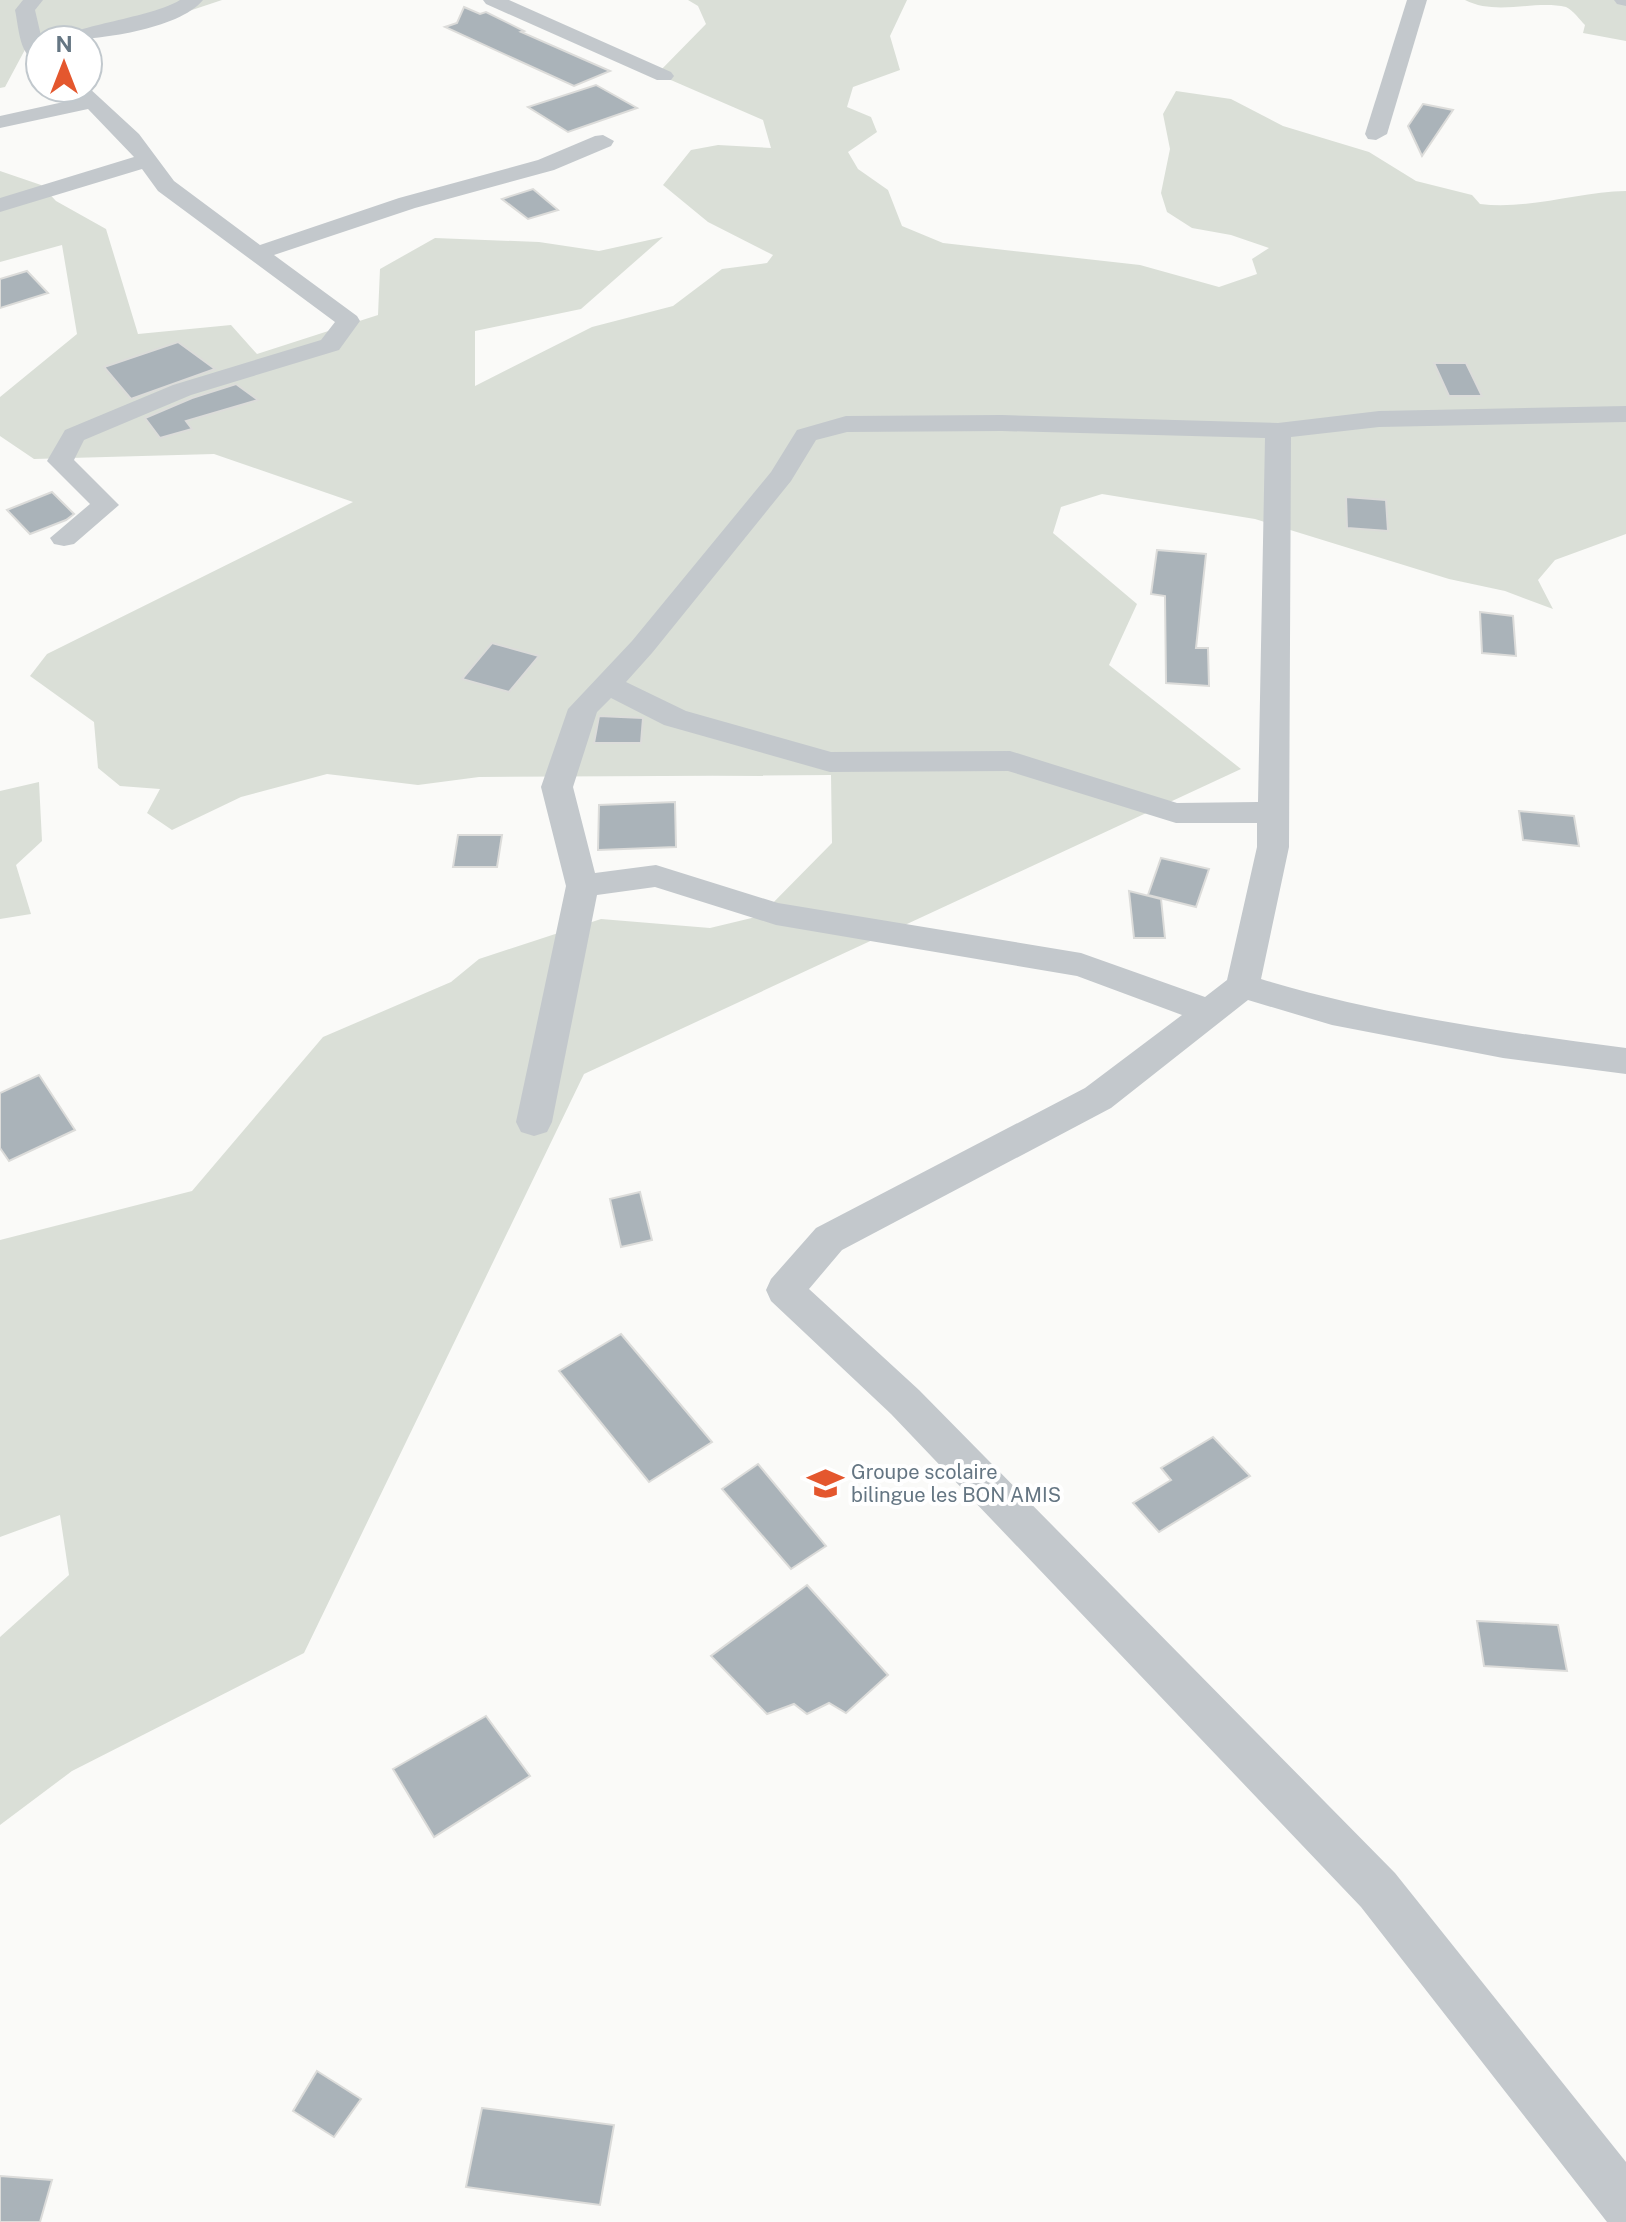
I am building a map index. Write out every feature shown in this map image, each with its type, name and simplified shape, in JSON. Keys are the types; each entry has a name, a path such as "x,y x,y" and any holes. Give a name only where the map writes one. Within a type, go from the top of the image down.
{"street":[{"path":"29,24 25,10 33,0"},
{"path":"104,30 151,22 193,0"},
{"path":"493,0 664,76"},
{"path":"1376,134 1417,0"},
{"path":"0,122 57,104"},
{"path":"64,538 106,505 60,461 74,435 182,390 330,345 348,321 166,186 131,139 94,104"},
{"path":"258,253 407,203 546,165 603,141"},
{"path":"0,205 147,160"},
{"path":"534,1122 582,886 557,787 583,709 642,647 782,475 806,435 846,424 940,423 1278,431 1379,419 1626,414"},
{"path":"1278,431 1273,847 1243,986 1098,1098 829,1239 785,1290 905,1402 1378,1890 1626,2204"},
{"path":"607,684 675,718 830,762 1010,761 1176,813 1274,812"},
{"path":"582,886 656,876 776,914 1081,965 1211,1012"},
{"path":"1243,986 1332,1013 1503,1045 1626,1061"}],"shaded area":[{"path":"0,0 222,0 150,24 104,32 104,24 24,24 24,51 5,87 0,88"},
{"path":"688,0 907,0 890,36 900,70 853,87 847,107 871,117 877,132 848,152 858,169 888,190 902,226 943,243 1140,265 1219,287 1257,274 1252,259 1269,248 1231,235 1192,228 1167,212 1161,193 1170,149 1163,114 1176,91 1231,99 1283,126 1369,152 1416,181 1472,195 1480,204 1516,205 1626,191 1626,534 1555,560 1538,580 1553,609 1505,591 1449,579 1255,519 1102,494 1061,507 1053,533 1137,604 1109,665 1241,769 584,1074 304,1653 72,1771 0,1825 0,1637 69,1575 60,1515 0,1537 0,1240 192,1191 323,1037 451,982 479,959 601,919 710,928 760,916 832,843 831,775 479,777 418,785 327,774 241,797 172,830 147,813 160,789 120,786 98,768 94,722 30,676 47,654 353,502 214,454 34,459 0,436 0,397 77,334 62,245 0,262 0,171 41,185 56,201 106,229 138,334 231,325 257,354 378,315 380,269 435,238 539,242 599,251 663,237 581,309 475,331 475,386 592,327 673,306 722,269 767,263 773,255 708,222 663,185 691,150 718,145 771,148 763,120 657,74 706,24 698,6"},
{"path":"1465,0 1626,0 1626,41 1583,33 1585,25 1566,7 1489,7"},
{"path":"39,782 42,841 16,865 31,914 0,919 0,791"}],"building":[{"path":"464,7 480,14 486,12 524,31 521,32 610,71 574,86 445,27 457,23"},
{"path":"596,85 637,108 568,132 528,107"},
{"path":"1423,104 1453,110 1422,156 1408,126"},
{"path":"533,189 558,210 528,219 502,199"},
{"path":"27,271 48,293 0,308 0,279"},
{"path":"178,342 215,369 131,399 104,367"},
{"path":"1434,363 1466,363 1482,396 1449,396"},
{"path":"236,384 258,400 186,421 192,429 160,438 145,418 192,398"},
{"path":"52,492 74,514 66,520 30,534 7,510"},
{"path":"1346,497 1386,500 1388,531 1347,528"},
{"path":"1157,550 1206,554 1196,648 1208,648 1209,686 1166,683 1165,596 1151,594"},
{"path":"1480,612 1513,616 1516,656 1482,653"},
{"path":"492,643 539,656 509,692 462,679"},
{"path":"599,716 643,718 641,743 594,743"},
{"path":"675,802 676,847 598,850 599,805"},
{"path":"1519,811 1574,816 1579,846 1523,840"},
{"path":"458,835 502,835 497,867 453,867"},
{"path":"1161,858 1209,869 1196,907 1148,895"},
{"path":"1129,891 1161,899 1165,938 1134,938"},
{"path":"39,1075 75,1130 9,1161 0,1148 0,1093"},
{"path":"640,1192 652,1240 621,1247 610,1199"},
{"path":"621,1334 712,1442 649,1482 559,1371"},
{"path":"1213,1437 1250,1476 1159,1532 1133,1503 1171,1480 1161,1468"},
{"path":"758,1464 826,1546 791,1569 722,1489"},
{"path":"807,1585 888,1675 846,1713 829,1703 807,1714 794,1704 767,1714 711,1656"},
{"path":"1477,1621 1558,1625 1567,1671 1484,1666"},
{"path":"486,1716 530,1776 434,1837 393,1769"},
{"path":"317,2071 361,2099 334,2137 293,2111"},
{"path":"482,2108 614,2125 600,2205 466,2187"},
{"path":"0,2176 52,2180 40,2222 0,2222"}],"place":[{"name":"Groupe scolaire bilingue les BON AMIS","path":"825,1484"}]}
